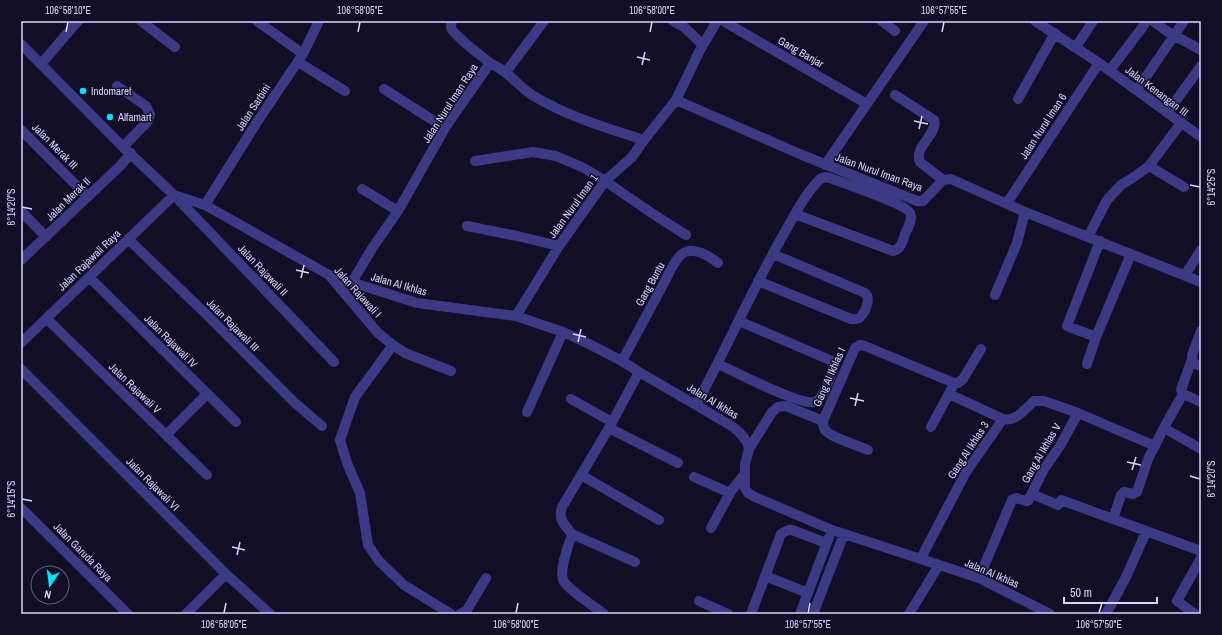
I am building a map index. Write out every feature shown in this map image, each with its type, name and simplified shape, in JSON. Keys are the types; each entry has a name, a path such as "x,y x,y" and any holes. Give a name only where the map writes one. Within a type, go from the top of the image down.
{"street":[{"path":"40,64 78,21"},
{"path":"141,21 175,47"},
{"path":"257,21 300,58 345,91"},
{"path":"452,21 452,28 455,32 465,43 490,63"},
{"path":"506,72 544,21"},
{"path":"672,21 684,27 703,45"},
{"name":"Jalan Nurul Iman 1","path":"516,316 559,246 605,181 632,157 676,100 703,45 717,21"},
{"name":"Gang Banjar","path":"723,21 867,104"},
{"path":"882,21 896,30"},
{"path":"825,165 924,21"},
{"path":"1076,47 1093,21"},
{"path":"1110,70 1146,21"},
{"path":"1153,21 1174,36 1201,50"},
{"path":"1136,90 1184,21"},
{"name":"Jalan Sarbini","path":"205,205 259,119 300,58 317,22"},
{"name":"Jalan Kenangan III","path":"1039,22 1110,70 1201,137"},
{"path":"1018,99 1056,33"},
{"name":"Jalan Rajawali II","path":"21,44 174,195 334,362"},
{"name":"Jalan Nurul Iman Raya","path":"352,282 398,210 445,128 490,63 506,72 531,94 550,104 606,128 644,140"},
{"name":"Jalan Nurul Iman 6","path":"1007,204 1099,63"},
{"path":"1167,112 1201,66"},
{"name":"Jalan Merak II","path":"21,260 121,165 127,150 148,122 150,114 146,106 117,86"},
{"path":"384,89 445,128"},
{"path":"895,95 934,120 934,126 920,150 918,159 943,180 951,178 1025,212 1201,282"},
{"name":"Jalan Nurul Iman Raya","path":"676,100 737,128 825,165 920,202 925,200 943,180"},
{"path":"1088,237 1107,200 1120,185 1134,178 1148,166 1181,123"},
{"name":"Jalan Merak III","path":"21,130 88,197"},
{"path":"475,161 532,152 556,156 584,168 686,235"},
{"path":"1148,166 1184,187"},
{"path":"696,405 718,364 758,281 795,214 820,179 825,177 870,193 907,209 911,215 910,222 900,247 893,251 795,214"},
{"path":"362,189 398,210"},
{"name":"Jalan Rajawali I","path":"174,195 205,205 329,275 378,333 393,345 405,353 451,371"},
{"name":"Jalan Rajawali Raya","path":"21,343 174,195"},
{"path":"21,211 46,237"},
{"path":"995,295 1017,243 1025,212"},
{"path":"467,226 559,246"},
{"name":"Jalan Rajawali III","path":"128,239 295,403 322,426"},
{"path":"1096,337 1068,326 1100,241"},
{"path":"1185,275 1201,250"},
{"name":"Gang Buntu","path":"622,361 664,283 682,254 690,251 699,252 707,254 718,263"},
{"path":"758,281 851,319 857,319 862,316 868,295 773,254"},
{"path":"1087,364 1096,337 1131,254"},
{"name":"Jalan Al Ikhlas","path":"329,275 417,303 516,316 563,332 622,361 736,430 747,442 749,449 745,464 744,476 745,488 748,493 832,530 979,578 1050,614"},
{"name":"Jalan Rajawali IV","path":"89,278 236,422"},
{"name":"Jalan Rajawali V","path":"46,319 207,475"},
{"path":"718,364 804,402 812,403 817,401 822,396 832,371 832,361 739,321"},
{"path":"1113,519 1121,494 1124,492 1134,494 1137,492 1148,459 1183,394 1181,390 1201,331"},
{"path":"527,412 563,332"},
{"path":"393,345 355,397 340,440 347,463 360,493 368,546 379,561 404,585 450,614"},
{"name":"Gang Al Ikhlas I","path":"749,449 772,412 778,406 786,406 823,421 854,350 860,345 954,383"},
{"path":"931,427 954,383 958,383 963,379 981,349"},
{"path":"1192,359 1193,363 1201,366"},
{"name":"Jalan Rajawali VI","path":"21,369 226,574 270,614"},
{"path":"635,562 572,534 562,522 560,512 639,372"},
{"path":"166,435 207,394"},
{"path":"949,394 1003,419"},
{"path":"1183,394 1201,402"},
{"path":"571,399 610,425 678,463"},
{"name":"Gang Al Ikhlas 3","path":"921,558 966,472 1003,419 1011,420 1016,418 1034,401 1040,400 1078,413 1155,446"},
{"name":"Gang Al Ikhlas V","path":"979,578 1012,500 1016,498 1026,502 1078,413"},
{"path":"823,421 825,430 828,433 868,450"},
{"path":"1164,428 1201,450"},
{"path":"580,475 659,520"},
{"path":"711,528 736,483 744,476"},
{"path":"694,477 730,493"},
{"path":"1032,494 1058,505 1062,500 1201,552"},
{"name":"Jalan Garuda Raya","path":"21,508 128,614"},
{"path":"751,614 780,538 785,531 792,530 826,543"},
{"path":"800,614 832,530"},
{"path":"1106,614 1126,577 1146,532"},
{"path":"572,534 562,572 563,580 569,588 604,614"},
{"path":"813,614 844,534"},
{"path":"1195,614 1177,601 1201,558"},
{"path":"909,614 939,565"},
{"path":"186,614 226,574"},
{"path":"765,576 808,593"},
{"path":"460,614 467,610 486,578"},
{"path":"699,601 728,614"}],"place":[{"name":"Indomaret","path":"83,91"},
{"name":"Alfamart","path":"110,117"}]}
